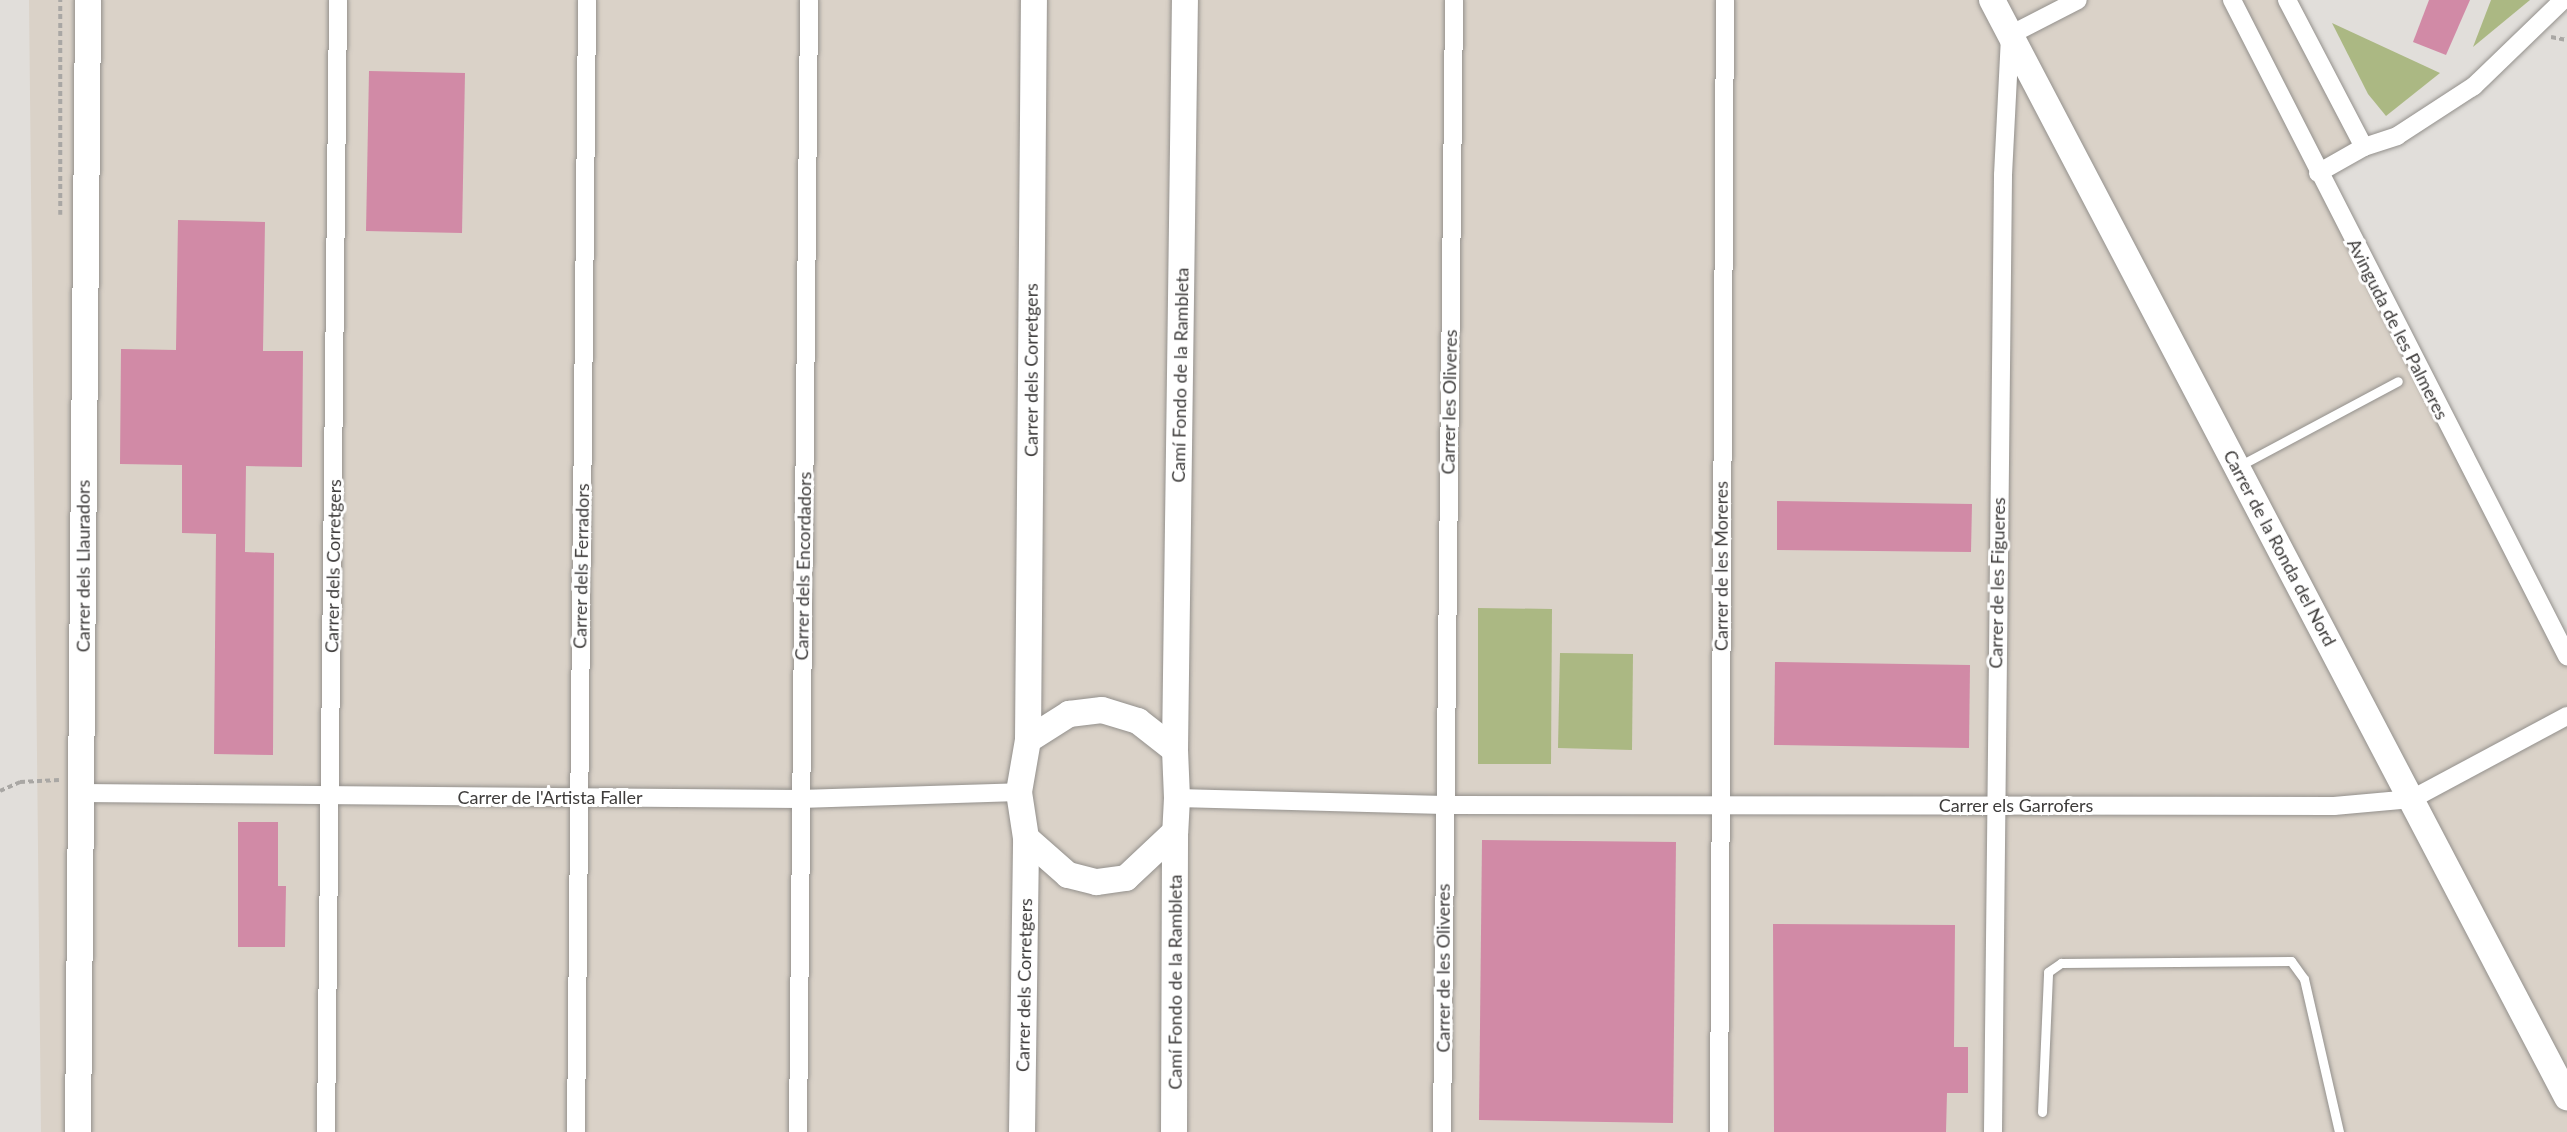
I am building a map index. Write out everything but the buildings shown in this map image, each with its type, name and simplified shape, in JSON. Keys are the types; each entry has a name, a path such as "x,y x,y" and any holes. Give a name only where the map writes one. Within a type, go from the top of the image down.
{"street":[{"name":"Carrer dels Llauradors","path":"78,1132 88,0"},
{"name":"Carrer dels Corretgers","path":"326,1132 338,0"},
{"name":"Carrer dels Ferradors","path":"576,1132 587,0"},
{"name":"Carrer dels Encordadors","path":"798,1132 809,0"},
{"name":"Carrer dels Corretgers","path":"1028,740 1034,0"},
{"name":"Camí Fondo de la Rambleta","path":"1175,750 1185,0"},
{"name":"Carrer les Oliveres","path":"1444,804 1454,0"},
{"name":"Carrer de les Moreres","path":"1718,1132 1725,0"},
{"name":"Carrer de la Ronda del Nord","path":"1992,0 2567,1097"},
{"path":"2010,35 2078,0"},
{"name":"Avinguda de les Palmeres","path":"2232,0 2567,656"},
{"path":"2287,0 2364,148"},
{"path":"2318,173 2364,148 2398,136 2474,86 2563,0"},
{"name":"Carrer de les Figueres","path":"1993,1132 1994,805 2002,189 2010,35"},
{"path":"1102,710 1138,721 1175,750 1175,832 1126,878 1096,882 1068,875 1026,838 1019,792 1028,740 1069,714 1102,710"},
{"name":"Carrer els Garrofers","path":"1177,798 1444,804 2334,806 2413,799 2567,716"},
{"name":"Carrer de l'Artista Faller","path":"81,793 800,799 1019,792"},
{"name":"Carrer de les Oliveres","path":"1442,1132 1444,804"},
{"name":"Camí Fondo de la Rambleta","path":"1174,1132 1175,832"},
{"name":"Carrer dels Corretgers","path":"1022,1132 1026,838"}],"lane":[{"path":"2237,467 2398,381"},
{"path":"2042,1112 2048,971 2061,963 2291,961 2304,979 2339,1132"}],"path":[{"path":"0,791 20,782 59,780 81,793"}],"shaded area":[{"path":"29,0 2298,0 2373,152 2324,179 2567,645 2567,1132 41,1132"}],"green space":[{"path":"2491,0 2530,0 2473,47"},
{"path":"2332,23 2440,73 2386,116 2368,94"},
{"path":"1478,608 1552,609 1551,764 1478,764"},
{"path":"1560,653 1633,654 1632,750 1558,748"}]}
